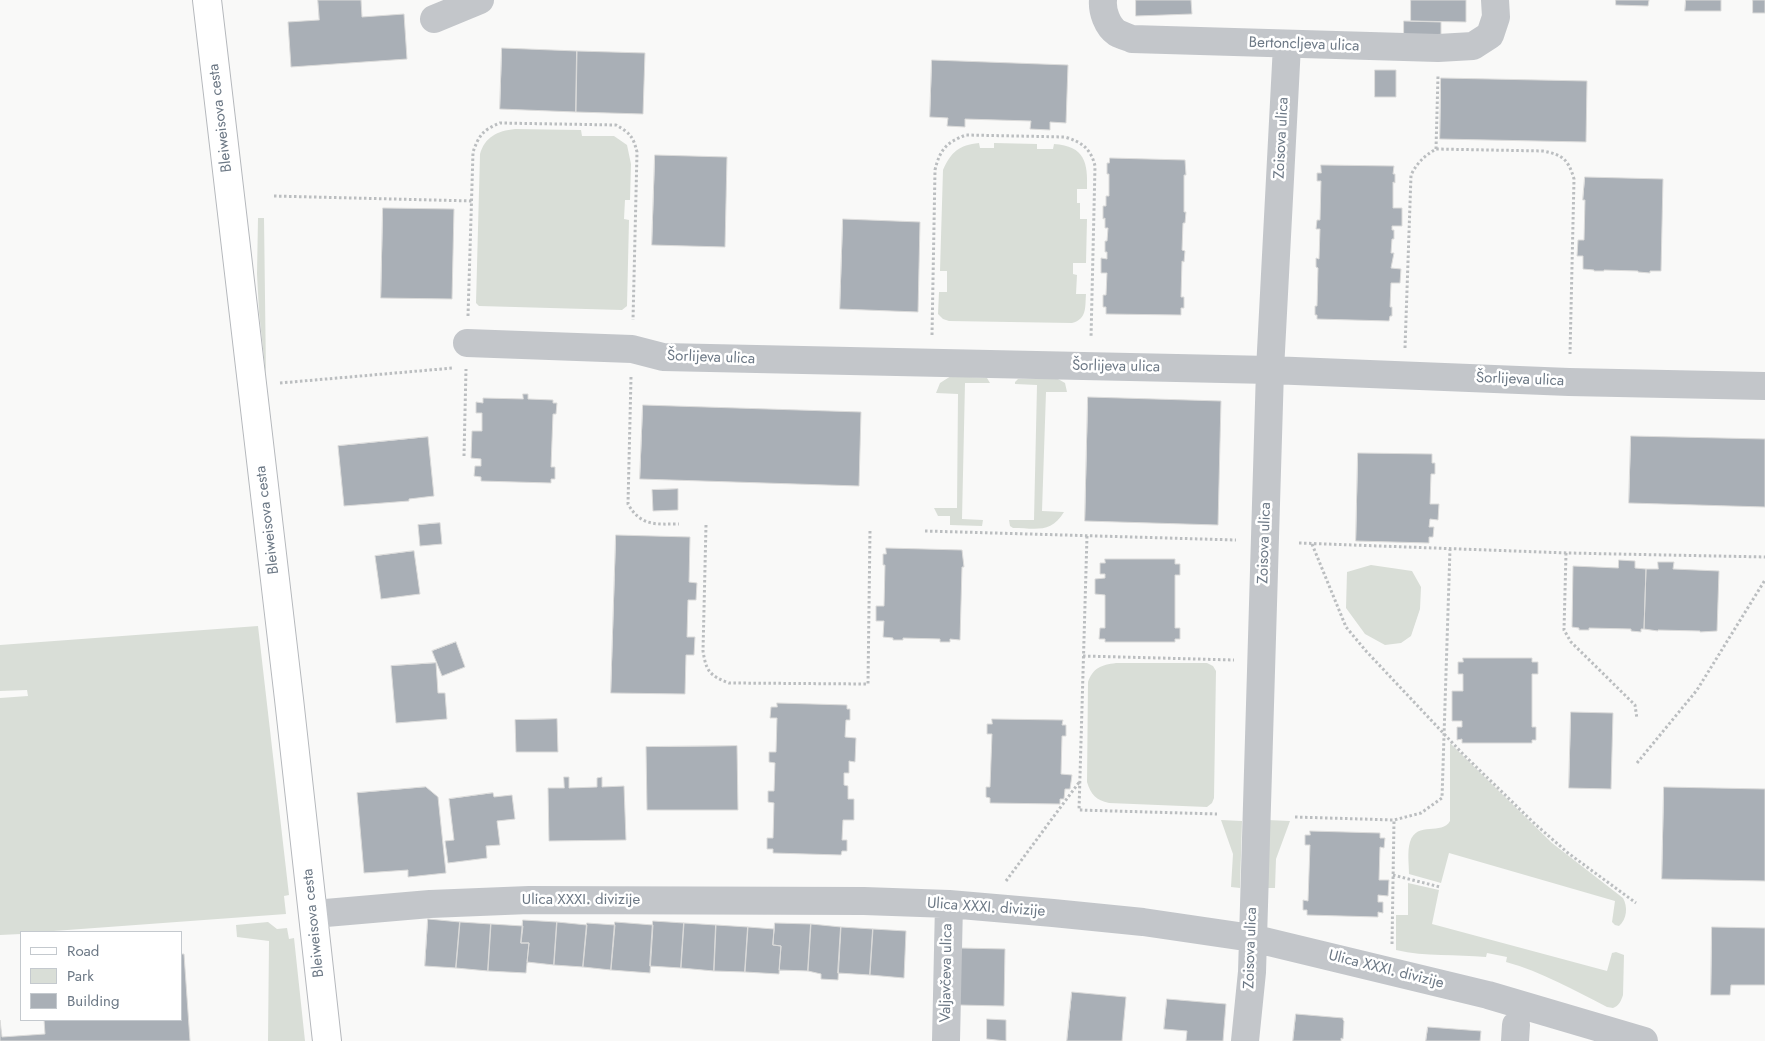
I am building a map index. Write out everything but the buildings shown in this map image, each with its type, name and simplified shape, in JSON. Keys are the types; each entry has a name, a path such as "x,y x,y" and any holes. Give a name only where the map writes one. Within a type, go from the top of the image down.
{"main road":[{"name":"Bleiweisova cesta","path":"208,0 314,914 326,1041"}],"street":[{"path":"434,19 480,0"},
{"name":"Bertoncljeva ulica","path":"1103,0 1102,5 1106,21 1116,32 1132,38 1287,45 1438,48 1473,46 1490,35 1496,17 1495,0"},
{"name":"Zoisova ulica","path":"1246,1041 1252,972 1270,370 1287,45"},
{"name":"Šorlijeva ulica","path":"467,343 632,349 663,357 1270,370 1569,382 1765,386"},
{"name":"Ulica XXXI. divizije","path":"314,914 430,904 529,900 864,901 948,904 1116,920 1252,938 1488,995 1644,1041"},
{"name":"Valjavčeva ulica","path":"946,1041 948,904"}],"path":[{"path":"1436,149 1438,48"},
{"path":"467,343 473,152 478,138 488,128 500,123 616,125 628,131 634,140 637,152 628,504 632,513 641,520 652,524 680,524"},
{"path":"932,363 935,170 938,156 944,147 954,139 966,135 976,135 1065,137 1078,141 1093,156 1095,166 1091,366"},
{"path":"1404,376 1411,175 1417,164 1426,154 1436,149 1543,151 1559,154 1570,166 1574,179 1569,382"},
{"path":"274,196 472,200"},
{"path":"277,384 466,367 464,456"},
{"path":"706,525 703,651 705,664 710,674 729,683 868,684 870,530"},
{"path":"924,531 1241,541"},
{"path":"1087,536 1079,810 1217,814"},
{"path":"1300,543 1566,553 1765,557"},
{"path":"1312,544 1346,627 1366,651 1462,753 1562,848 1636,903"},
{"path":"1295,816 1394,820 1421,813 1442,798 1450,549"},
{"path":"1566,553 1564,630 1571,642 1635,706 1638,718"},
{"path":"1637,763 1697,690 1765,580"},
{"path":"1082,656 1261,660"},
{"path":"1004,883 1080,781"},
{"path":"1392,953 1394,820"},
{"path":"1393,875 1440,888"}],"green space":[{"path":"515,129 581,130 582,136 614,136 627,145 631,164 630,200 625,200 624,219 629,220 627,306 622,310 479,306 476,303 480,154 485,143 497,133"},
{"path":"979,143 980,148 994,148 994,143 1037,144 1037,149 1053,149 1054,144 1064,145 1078,152 1082,158 1087,171 1087,189 1077,189 1077,203 1080,203 1080,219 1087,219 1086,263 1073,263 1073,274 1077,275 1076,294 1086,294 1083,316 1077,321 1072,323 949,321 943,319 938,314 939,292 947,292 947,271 940,271 943,170 949,158 956,150"},
{"path":"258,218 264,218 266,376 257,274"},
{"path":"951,376 987,378 990,383 965,383 962,519 983,520 982,526 950,525 950,516 938,516 934,508 957,508 958,394 936,393 940,383"},
{"path":"1018,379 1058,379 1065,383 1067,392 1046,392 1042,511 1064,512 1054,524 1048,527 1035,529 1013,528 1010,526 1009,520 1034,520 1037,385 1015,384"},
{"path":"1371,565 1412,571 1421,587 1420,609 1411,636 1401,643 1385,645 1365,634 1346,608 1347,572"},
{"path":"258,626 289,895 284,896 286,914 54,931 20,931 20,934 0,935 0,698 28,696 27,690 0,691 0,645"},
{"path":"1116,663 1207,663 1213,666 1216,671 1214,798 1207,807 1109,803 1092,794 1087,782 1088,682 1095,670"},
{"path":"1450,743 1552,843 1623,898 1626,905 1626,913 1624,920 1619,926 1612,922 1615,901 1449,853 1441,883 1409,874 1409,850 1413,835 1424,830 1441,828 1450,821"},
{"path":"1221,820 1242,821 1240,888 1231,887 1233,854"},
{"path":"1267,820 1290,821 1276,859 1275,888 1266,888"},
{"path":"1408,883 1439,890 1432,924 1607,971 1612,953 1616,952 1624,955 1623,995 1621,1001 1613,1008 1607,1007 1545,976 1506,962 1507,957 1487,953 1486,957 1418,954 1396,950 1396,915 1408,915"},
{"path":"268,922 277,929 287,928 289,939 294,938 305,1041 268,1041 269,941 237,937 236,925"}]}
